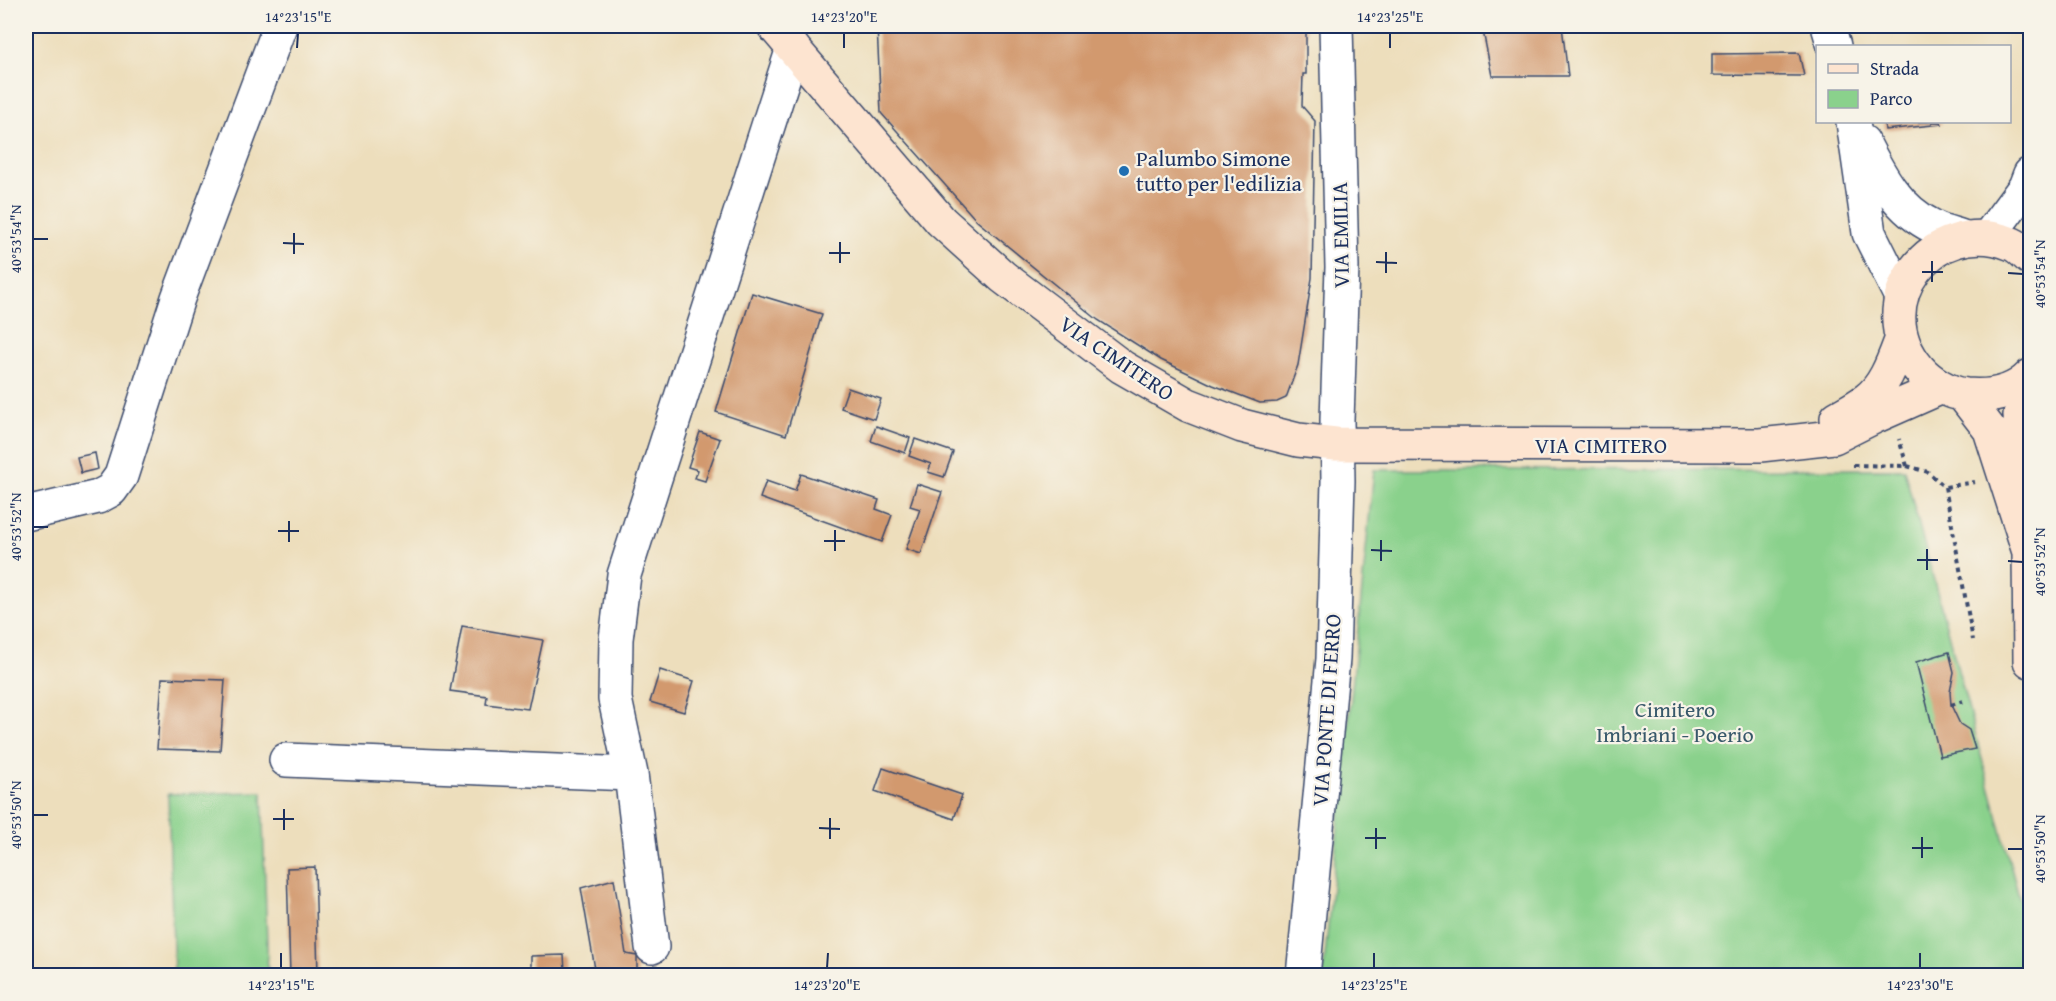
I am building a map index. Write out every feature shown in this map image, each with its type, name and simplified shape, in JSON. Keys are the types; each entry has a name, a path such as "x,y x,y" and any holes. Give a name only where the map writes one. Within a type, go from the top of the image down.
{"main road":[{"name":"VIA CIMITERO","path":"784,37 941,221 1003,277 1122,367 1188,405 1242,426 1298,440 1336,444 1760,445 1834,437 1874,417 1953,391"},
{"path":"2029,552 1990,430 1953,391 1924,375 1910,358 1902,339 1899,318 1901,297 1914,269 1936,249 1976,238 2014,245 2031,258"},
{"path":"1801,441 1868,399 1887,375 1902,339"},
{"path":"1953,391 1986,396 2008,391 2029,378"},
{"path":"2029,378 2020,415 2022,449 2030,483 2031,661"}],"street":[{"path":"26,514 98,497 111,490 121,476 178,298 280,26"},
{"name":"VIA EMILIA","path":"1336,26 1342,267 1336,444"},
{"path":"1828,26 1833,45"},
{"path":"652,947 631,774 615,699 616,639 624,575 784,37"},
{"path":"1853,123 1893,195 1914,215 1934,227 1976,238 2025,187 2031,174"},
{"path":"1853,123 1869,233 1901,297"},
{"name":"VIA PONTE DI FERRO","path":"1303,975 1333,659 1338,481 1336,444"},
{"path":"286,760 631,774"}],"path":[{"path":"1898,435 1907,466"},
{"path":"1852,465 1907,466 1928,472 1945,487 1973,640"},
{"path":"1945,487 1976,482"},
{"path":"1951,705 1963,701"}],"green space":[{"name":"Cimitero Imbriani - Poerio","path":"1904,469 2026,923 2027,975 1323,976 1374,470"},
{"path":"262,792 268,975 174,975 168,794"}],"building":[{"name":"Palumbo Simone tutto per l'edilizia","path":"877,26 1306,26 1306,74 1303,74 1302,106 1315,121 1312,278 1298,365 1286,398 1277,402 1260,403 1213,385 1161,360 1098,320 977,221 881,113"},
{"path":"1482,26 1562,26 1568,76 1492,76"},
{"path":"1799,53 1804,76 1712,75 1712,54"},
{"path":"1884,123 1942,124 1885,130"},
{"path":"752,293 822,314 786,435 716,412"},
{"path":"848,388 881,399 874,419 841,408"},
{"path":"876,426 910,438 905,453 871,441"},
{"path":"700,432 720,439 705,481 695,478 698,470 688,467"},
{"path":"915,439 953,452 944,477 928,472 931,464 909,456"},
{"path":"95,453 98,469 81,473 77,457"},
{"path":"801,474 879,500 876,509 892,515 882,542 760,498 766,481 795,491"},
{"path":"917,484 942,492 921,554 906,549 920,509 910,506"},
{"path":"462,626 543,640 528,709 486,704 487,696 450,691"},
{"path":"1949,652 1954,672 1950,692 1951,705 1960,724 1969,730 1975,749 1940,756 1916,662"},
{"path":"660,670 694,681 684,712 650,702"},
{"path":"162,678 225,680 220,751 157,749"},
{"path":"883,768 962,795 954,819 875,791"},
{"path":"315,867 318,975 290,975 287,868"},
{"path":"614,879 626,954 637,956 637,975 531,975 531,956 564,955 565,971 595,969 581,888"}],"place":[{"name":"Palumbo Simone tutto per l'edilizia","path":"1124,171"}]}
